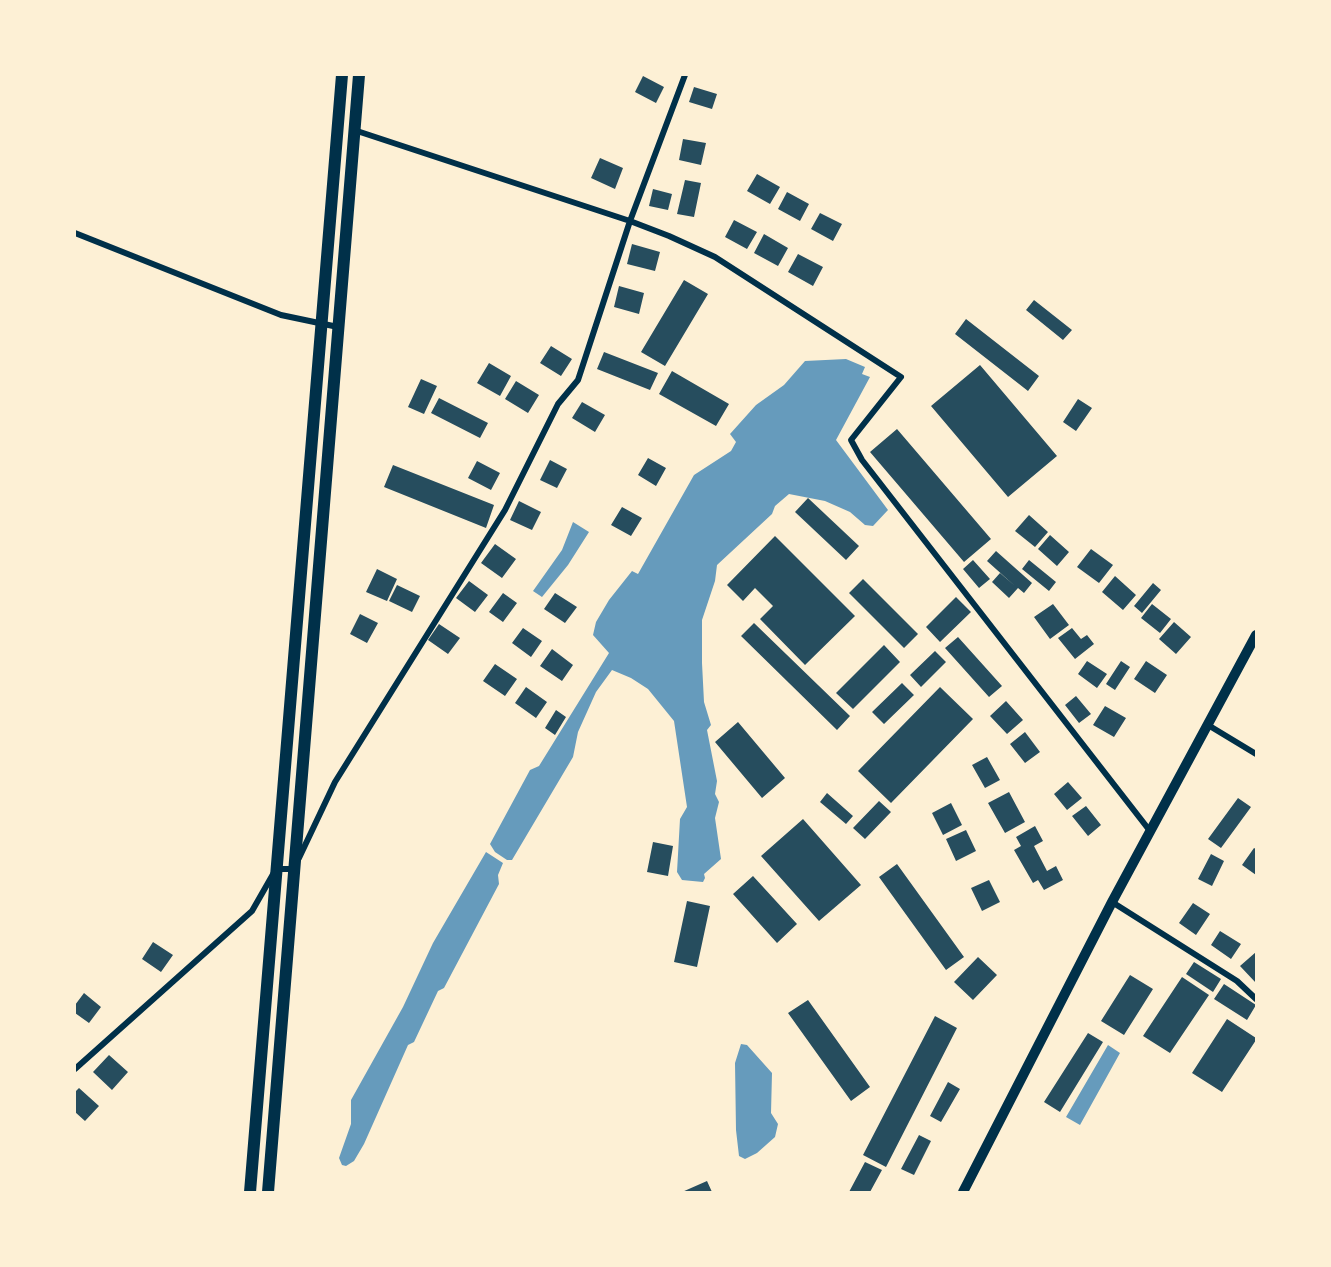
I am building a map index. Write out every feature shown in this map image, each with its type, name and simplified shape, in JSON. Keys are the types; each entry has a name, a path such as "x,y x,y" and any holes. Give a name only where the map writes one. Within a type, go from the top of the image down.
{"main road":[{"path":"250,1192 342,75"},
{"path":"268,1192 359,75"},
{"path":"337,126 354,130"},
{"path":"963,1192 1112,902 1256,635"}],"street":[{"path":"75,1069 252,911 276,869 294,869 335,782 505,510 558,404 578,380 630,221 685,75"},
{"path":"354,130 630,221 715,257 901,377 851,440 862,460 1150,831"},
{"path":"75,233 280,315 338,327"},
{"path":"1208,724 1256,754"},
{"path":"1112,902 1236,981 1256,999"}],"water":[{"path":"846,359 865,367 862,374 870,377 836,440 888,510 873,526 865,525 850,512 825,501 789,494 775,506 772,514 717,565 715,581 702,620 702,663 704,702 711,725 707,730 717,781 715,794 719,802 715,818 721,859 704,874 703,882 682,880 677,872 680,819 687,807 674,721 648,689 612,670 596,692 578,732 573,757 512,860 507,860 495,852 490,844 530,770 539,766 609,653 593,635 596,622 609,600 632,571 638,574 694,475 731,451 736,442 730,434 756,405 784,385 805,361"},
{"path":"573,522 589,532 568,565 542,597 533,591 562,550"},
{"path":"486,852 503,863 498,875 499,884 444,988 438,991 414,1042 408,1045 364,1144 354,1161 346,1166 342,1165 339,1158 351,1124 351,1100 403,1007 433,943"},
{"path":"741,1044 747,1045 772,1073 771,1113 778,1124 775,1137 757,1153 745,1159 739,1156 736,1130 735,1063"},
{"path":"1108,1045 1120,1053 1080,1125 1066,1117"}],"building":[{"path":"643,76 664,87 656,103 635,92"},
{"path":"694,87 717,94 712,109 689,102"},
{"path":"683,139 706,143 701,165 679,160"},
{"path":"600,158 623,168 615,189 591,178"},
{"path":"757,174 780,187 770,204 747,191"},
{"path":"685,180 701,183 694,217 677,214"},
{"path":"653,189 672,194 668,210 649,206"},
{"path":"787,192 809,204 800,221 778,209"},
{"path":"820,213 842,224 833,241 811,229"},
{"path":"734,220 757,232 747,249 725,237"},
{"path":"764,234 788,248 778,266 754,253"},
{"path":"632,244 660,252 655,271 627,264"},
{"path":"798,254 823,267 813,286 788,272"},
{"path":"684,280 708,294 665,366 641,352"},
{"path":"619,286 644,293 639,314 614,307"},
{"path":"1034,300 1072,330 1063,340 1026,310"},
{"path":"966,319 1039,376 1028,391 955,334"},
{"path":"551,346 572,359 561,376 540,363"},
{"path":"604,352 658,373 650,390 597,369"},
{"path":"489,363 511,376 500,396 477,383"},
{"path":"980,365 1057,456 1008,497 931,406"},
{"path":"672,371 729,404 716,426 659,394"},
{"path":"421,379 437,386 424,414 408,407"},
{"path":"516,381 539,395 528,413 505,399"},
{"path":"439,398 488,423 480,438 431,413"},
{"path":"1078,399 1092,408 1076,431 1063,422"},
{"path":"582,402 605,415 595,432 572,418"},
{"path":"897,429 991,539 964,562 870,452"},
{"path":"648,458 666,468 656,486 638,475"},
{"path":"550,460 567,469 557,488 540,480"},
{"path":"477,461 500,473 491,490 468,478"},
{"path":"393,465 494,505 486,528 384,487"},
{"path":"808,498 859,546 846,560 795,512"},
{"path":"519,501 541,512 532,530 510,520"},
{"path":"622,507 642,518 631,536 611,525"},
{"path":"1029,515 1048,532 1035,547 1015,531"},
{"path":"1050,535 1069,552 1057,566 1038,549"},
{"path":"775,536 855,616 805,665 760,619 773,606 755,588 743,601 727,585"},
{"path":"495,544 516,559 502,578 481,563"},
{"path":"1091,549 1113,565 1099,583 1077,567"},
{"path":"996,551 1032,583 1024,593 1018,588 1009,598 992,582 1000,573 1015,586 987,561"},
{"path":"973,560 990,579 979,588 963,569"},
{"path":"1029,560 1056,582 1049,591 1022,569"},
{"path":"377,569 397,579 387,601 366,592"},
{"path":"1115,576 1136,595 1123,610 1102,592"},
{"path":"863,579 918,634 904,648 849,593"},
{"path":"469,581 488,595 475,612 456,598"},
{"path":"1153,583 1161,590 1142,613 1134,606"},
{"path":"397,585 420,596 412,612 389,601"},
{"path":"503,593 517,603 503,622 489,612"},
{"path":"555,593 577,607 565,623 544,609"},
{"path":"956,597 971,612 940,642 926,627"},
{"path":"1053,604 1069,625 1050,639 1034,617"},
{"path":"1152,604 1171,619 1160,633 1141,618"},
{"path":"360,614 378,623 367,643 350,634"},
{"path":"1174,622 1191,637 1176,654 1159,639"},
{"path":"754,623 850,716 837,730 741,636"},
{"path":"439,624 460,638 448,654 428,640"},
{"path":"523,628 542,641 531,657 512,643"},
{"path":"1072,628 1081,639 1087,635 1094,644 1075,659 1058,638"},
{"path":"958,637 1002,686 989,697 945,648"},
{"path":"884,645 900,662 853,709 836,693"},
{"path":"552,649 573,665 562,681 540,666"},
{"path":"935,651 946,662 921,687 910,675"},
{"path":"1087,661 1107,674 1097,688 1078,674"},
{"path":"1121,661 1130,667 1115,690 1106,684"},
{"path":"1146,661 1167,675 1155,693 1134,679"},
{"path":"495,664 517,679 505,696 483,681"},
{"path":"902,683 914,695 884,724 872,712"},
{"path":"526,687 547,702 536,718 515,703"},
{"path":"940,687 973,719 891,803 858,771"},
{"path":"1076,696 1091,714 1079,723 1065,705"},
{"path":"1006,701 1023,720 1007,734 990,716"},
{"path":"1105,706 1126,718 1114,737 1093,725"},
{"path":"556,710 566,717 555,735 545,728"},
{"path":"738,722 785,778 762,798 715,742"},
{"path":"1025,732 1040,752 1025,763 1010,744"},
{"path":"987,757 1000,780 985,788 972,765"},
{"path":"1068,782 1082,798 1067,810 1054,794"},
{"path":"1009,792 1025,822 1005,833 988,803"},
{"path":"827,793 853,816 846,824 820,802"},
{"path":"1238,798 1251,807 1221,848 1208,839"},
{"path":"879,801 891,812 865,839 853,828"},
{"path":"951,803 962,825 943,835 932,813"},
{"path":"1086,806 1101,825 1088,836 1072,816"},
{"path":"803,819 861,885 819,921 761,856"},
{"path":"1035,826 1043,841 1034,846 1047,871 1056,866 1063,880 1044,890 1038,880 1033,883 1014,850 1021,846 1016,837"},
{"path":"966,830 976,851 956,861 946,839"},
{"path":"653,842 673,846 668,876 647,872"},
{"path":"1254,848 1256,849 1256,875 1242,865"},
{"path":"1211,854 1224,861 1212,886 1198,879"},
{"path":"897,864 964,957 946,970 879,877"},
{"path":"753,876 797,924 777,943 733,894"},
{"path":"989,880 1000,902 982,911 971,888"},
{"path":"687,901 710,906 697,967 674,962"},
{"path":"1193,903 1210,914 1196,935 1179,923"},
{"path":"1220,931 1241,944 1231,959 1211,945"},
{"path":"153,942 173,955 161,972 142,959"},
{"path":"1256,952 1256,983 1240,966"},
{"path":"978,957 997,975 973,1000 954,982"},
{"path":"1194,962 1221,979 1213,992 1186,974"},
{"path":"1130,975 1153,989 1124,1035 1101,1021"},
{"path":"1182,977 1209,995 1170,1053 1143,1036"},
{"path":"1224,984 1256,1005 1247,1020 1214,999"},
{"path":"84,993 101,1007 89,1023 75,1013 75,1005"},
{"path":"808,1000 870,1087 851,1101 788,1013"},
{"path":"935,1016 957,1028 886,1167 863,1155"},
{"path":"1227,1019 1256,1040 1222,1092 1192,1073"},
{"path":"1088,1033 1103,1042 1060,1112 1044,1102"},
{"path":"109,1055 128,1072 112,1090 93,1072"},
{"path":"948,1082 960,1089 941,1122 930,1116"},
{"path":"79,1088 99,1106 85,1121 75,1112 75,1092"},
{"path":"919,1135 931,1141 914,1175 901,1169"},
{"path":"865,1162 882,1170 870,1192 849,1192"},
{"path":"707,1181 712,1192 682,1192"}]}
